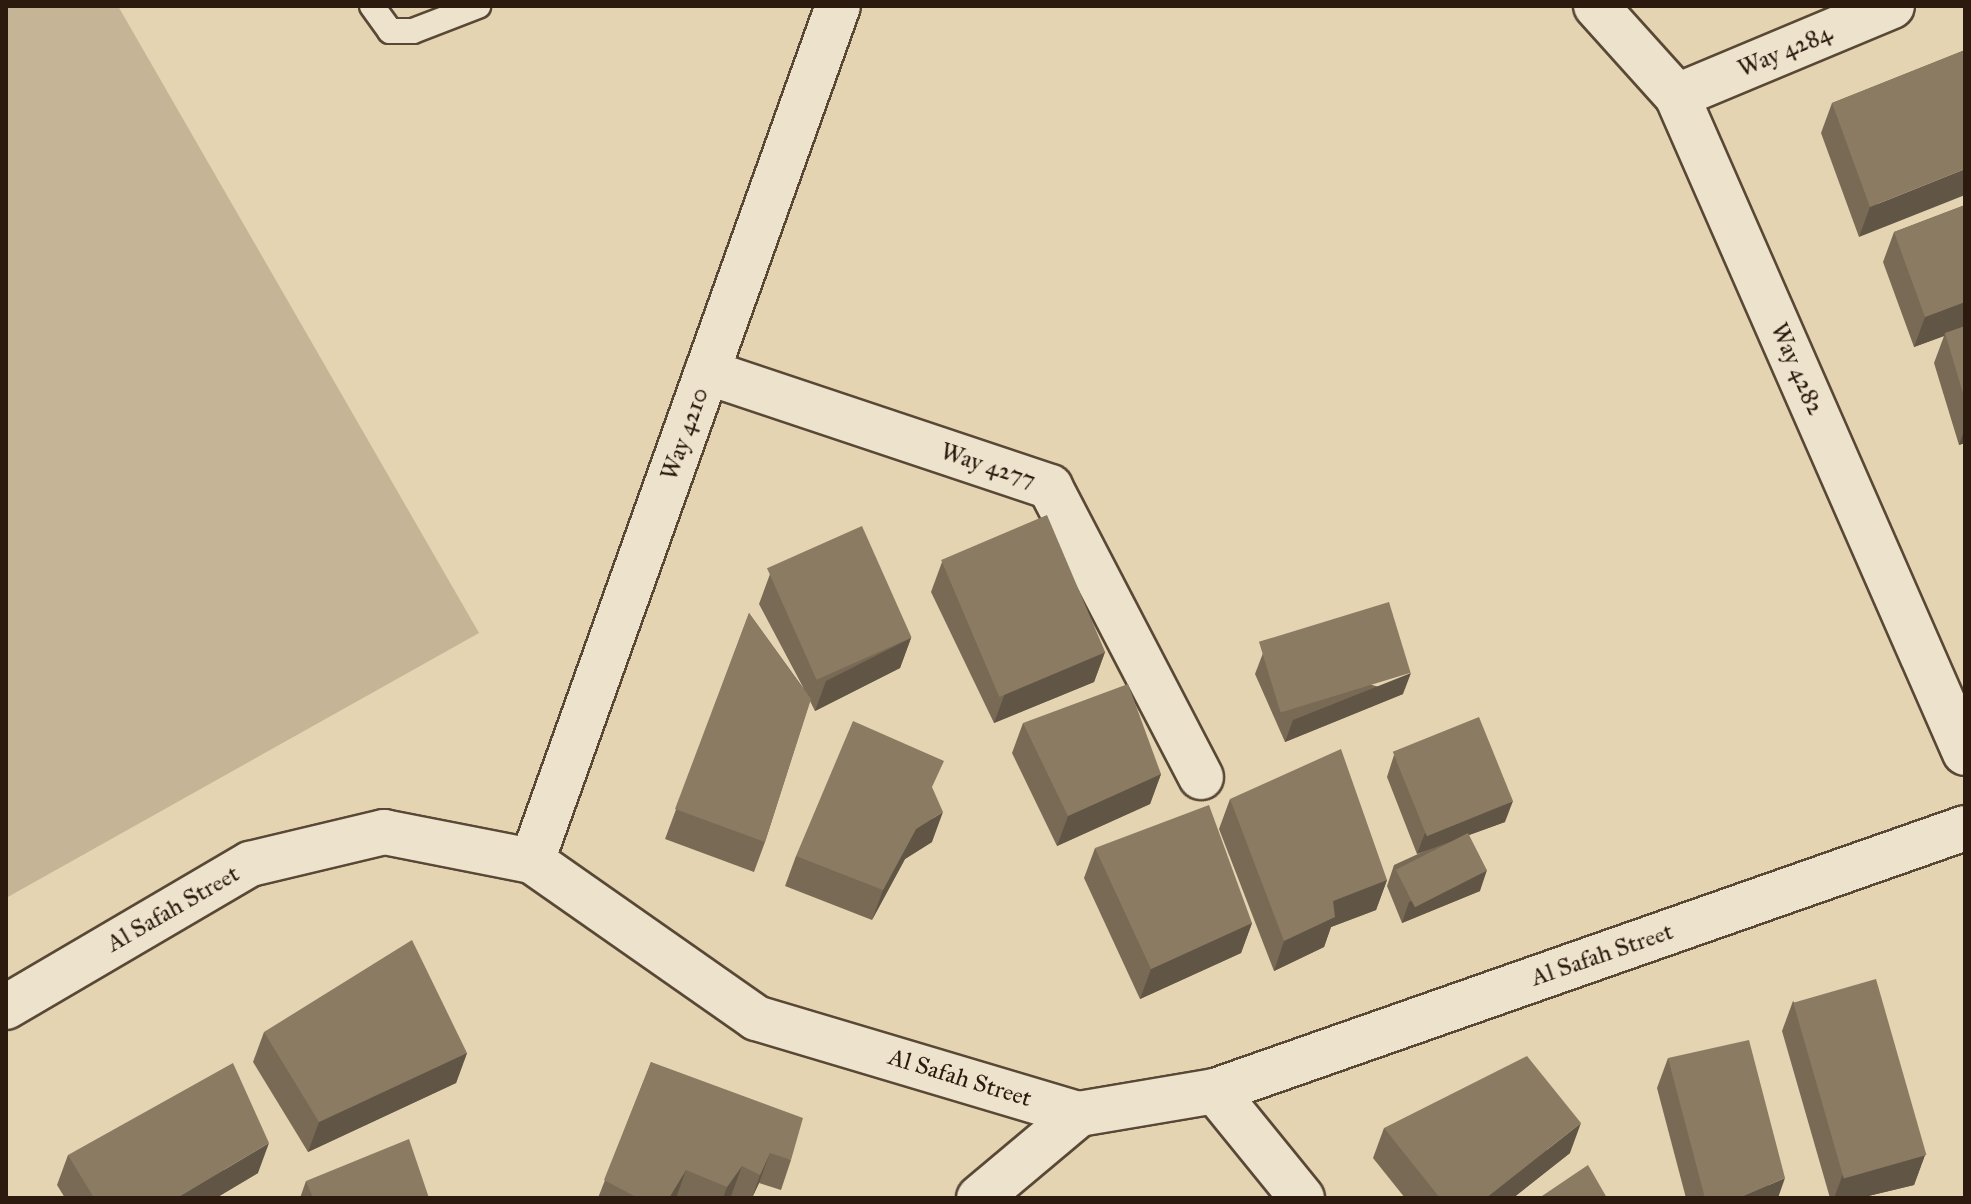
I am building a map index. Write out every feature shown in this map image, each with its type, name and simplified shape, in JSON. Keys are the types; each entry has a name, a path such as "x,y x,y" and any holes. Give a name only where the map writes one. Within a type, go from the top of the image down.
{"street":[{"name":"Way 4210","path":"532,861 838,6"},
{"name":"Way 4282","path":"1596,6 1677,96 1965,753"},
{"name":"Way 4284","path":"1677,96 1892,6"},
{"name":"Way 4277","path":"707,372 1050,487 1201,777"},
{"name":"Al Safah Street","path":"6,1007 250,864 384,832 532,861 756,1018 1079,1114 1215,1091 1965,828"},
{"path":"1215,1091 1302,1198"},
{"path":"979,1198 1079,1114"}],"lane":[{"path":"372,6 390,31 413,31 478,6"}],"shaded area":[{"path":"6,6 118,6 479,633 6,898"}],"building":[{"path":"1965,50 1965,169 1870,207 1832,103"},
{"path":"1965,205 1965,302 1925,317 1894,232"},
{"path":"1965,326 1965,400 1945,333"},
{"path":"1047,515 1105,652 999,697 941,560"},
{"path":"862,526 912,637 817,680 767,568"},
{"path":"1389,602 1411,673 1281,713 1259,642"},
{"path":"749,613 811,699 765,842 675,809"},
{"path":"1128,684 1161,774 1068,816 1023,723"},
{"path":"1479,717 1513,801 1427,836 1393,752"},
{"path":"853,721 944,761 932,787 943,812 916,829 883,890 796,856"},
{"path":"1341,749 1387,880 1333,901 1335,917 1284,941 1230,799"},
{"path":"1209,805 1252,923 1151,969 1095,848"},
{"path":"1468,833 1487,870 1415,907 1396,870"},
{"path":"412,940 467,1053 319,1122 264,1032"},
{"path":"1876,979 1926,1155 1844,1179 1793,1003"},
{"path":"1749,1040 1785,1178 1739,1198 1705,1198 1668,1058"},
{"path":"1527,1056 1581,1123 1486,1198 1440,1198 1384,1128"},
{"path":"651,1062 803,1118 791,1160 770,1153 760,1175 742,1166 727,1187 686,1170 669,1198 638,1198 604,1180"},
{"path":"233,1063 269,1143 177,1198 94,1198 68,1155"},
{"path":"409,1139 429,1198 313,1198 306,1181"},
{"path":"1588,1165 1607,1198 1539,1198"}]}
